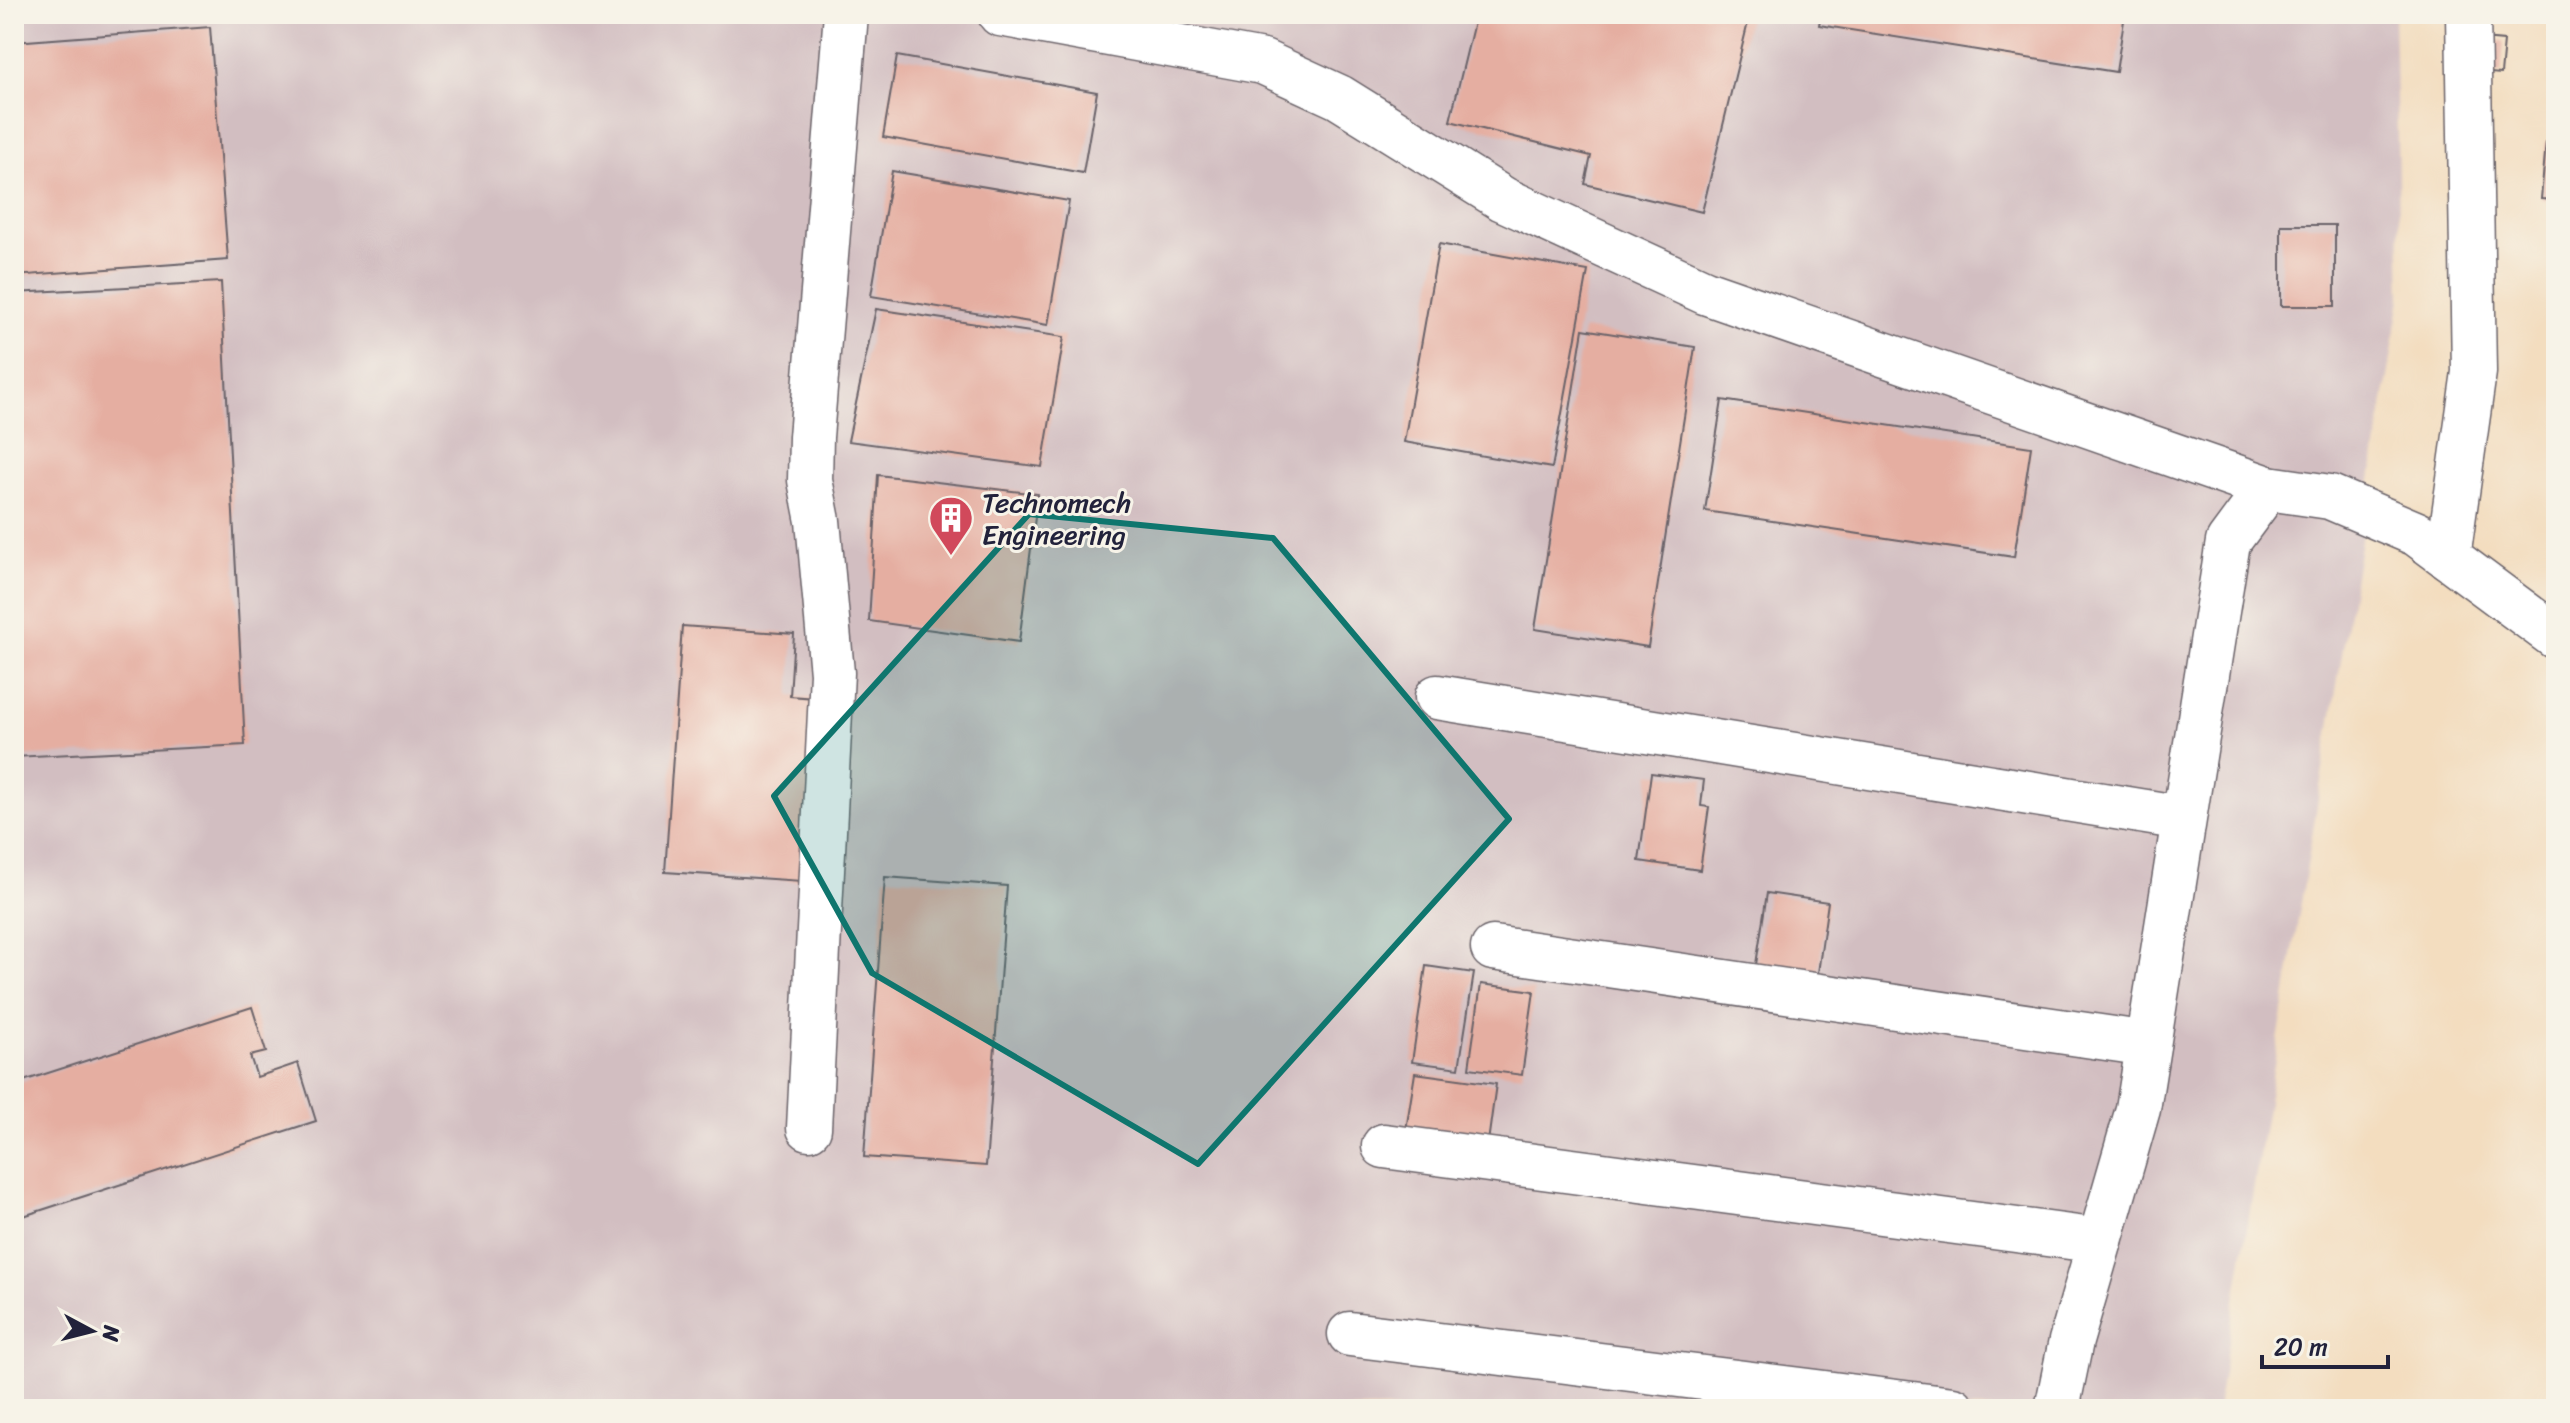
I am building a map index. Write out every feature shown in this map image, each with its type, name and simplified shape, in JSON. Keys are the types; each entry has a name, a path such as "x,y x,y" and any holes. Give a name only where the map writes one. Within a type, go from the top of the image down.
{"street":[{"path":"809,1128 832,673 818,521 810,480 811,437 846,14"},
{"path":"1000,14 1263,62 1339,97 1503,199 1705,292 2268,488 2330,497 2417,534 2556,637"},
{"path":"2448,557 2474,372 2468,14"},
{"path":"2057,1409 2071,1341 2138,1109 2228,542 2268,488"},
{"path":"1437,697 2183,818"},
{"path":"1493,948 2148,1044"},
{"path":"1384,1146 2100,1241"},
{"path":"1350,1334 1953,1409"}],"highlighted area":[{"path":"1029,514 1273,538 1509,819 1198,1164 872,973 774,796"}],"shaded area":[{"path":"14,14 2394,14 2401,298 2217,1409 14,1409"}],"building":[{"path":"1476,14 1750,14 1702,212 1585,184 1591,156 1450,121"},
{"path":"1821,14 2125,14 2116,72 1819,25"},
{"path":"210,27 228,260 14,276 14,42"},
{"path":"2482,39 2504,41 2501,74 2479,72"},
{"path":"897,56 1097,92 1083,173 883,137"},
{"path":"2546,142 2556,143 2556,200 2541,199"},
{"path":"892,171 1069,201 1048,325 871,296"},
{"path":"2281,225 2335,225 2335,306 2281,306"},
{"path":"1439,244 1588,271 1552,468 1404,442"},
{"path":"221,282 245,745 14,757 14,293"},
{"path":"876,309 1064,337 1042,467 848,441"},
{"path":"1583,329 1695,347 1648,647 1535,629"},
{"path":"1722,400 2031,447 2014,557 1705,511"},
{"name":"Technomech Engineering","path":"878,475 1038,494 1019,642 869,621"},
{"path":"682,626 794,634 790,696 815,698 802,881 665,872"},
{"path":"1651,773 1704,780 1701,806 1709,807 1700,870 1639,861"},
{"path":"885,877 1007,886 986,1166 864,1157"},
{"path":"1767,893 1828,902 1817,980 1755,971"},
{"path":"1426,966 1474,973 1459,1068 1412,1062"},
{"path":"1481,984 1534,991 1522,1075 1469,1068"},
{"path":"252,1007 266,1052 250,1056 257,1077 298,1063 316,1121 14,1219 14,1084"},
{"path":"1415,1073 1496,1084 1488,1142 1406,1130"}],"place":[{"name":"Technomech Engineering","path":"951,557"}]}
